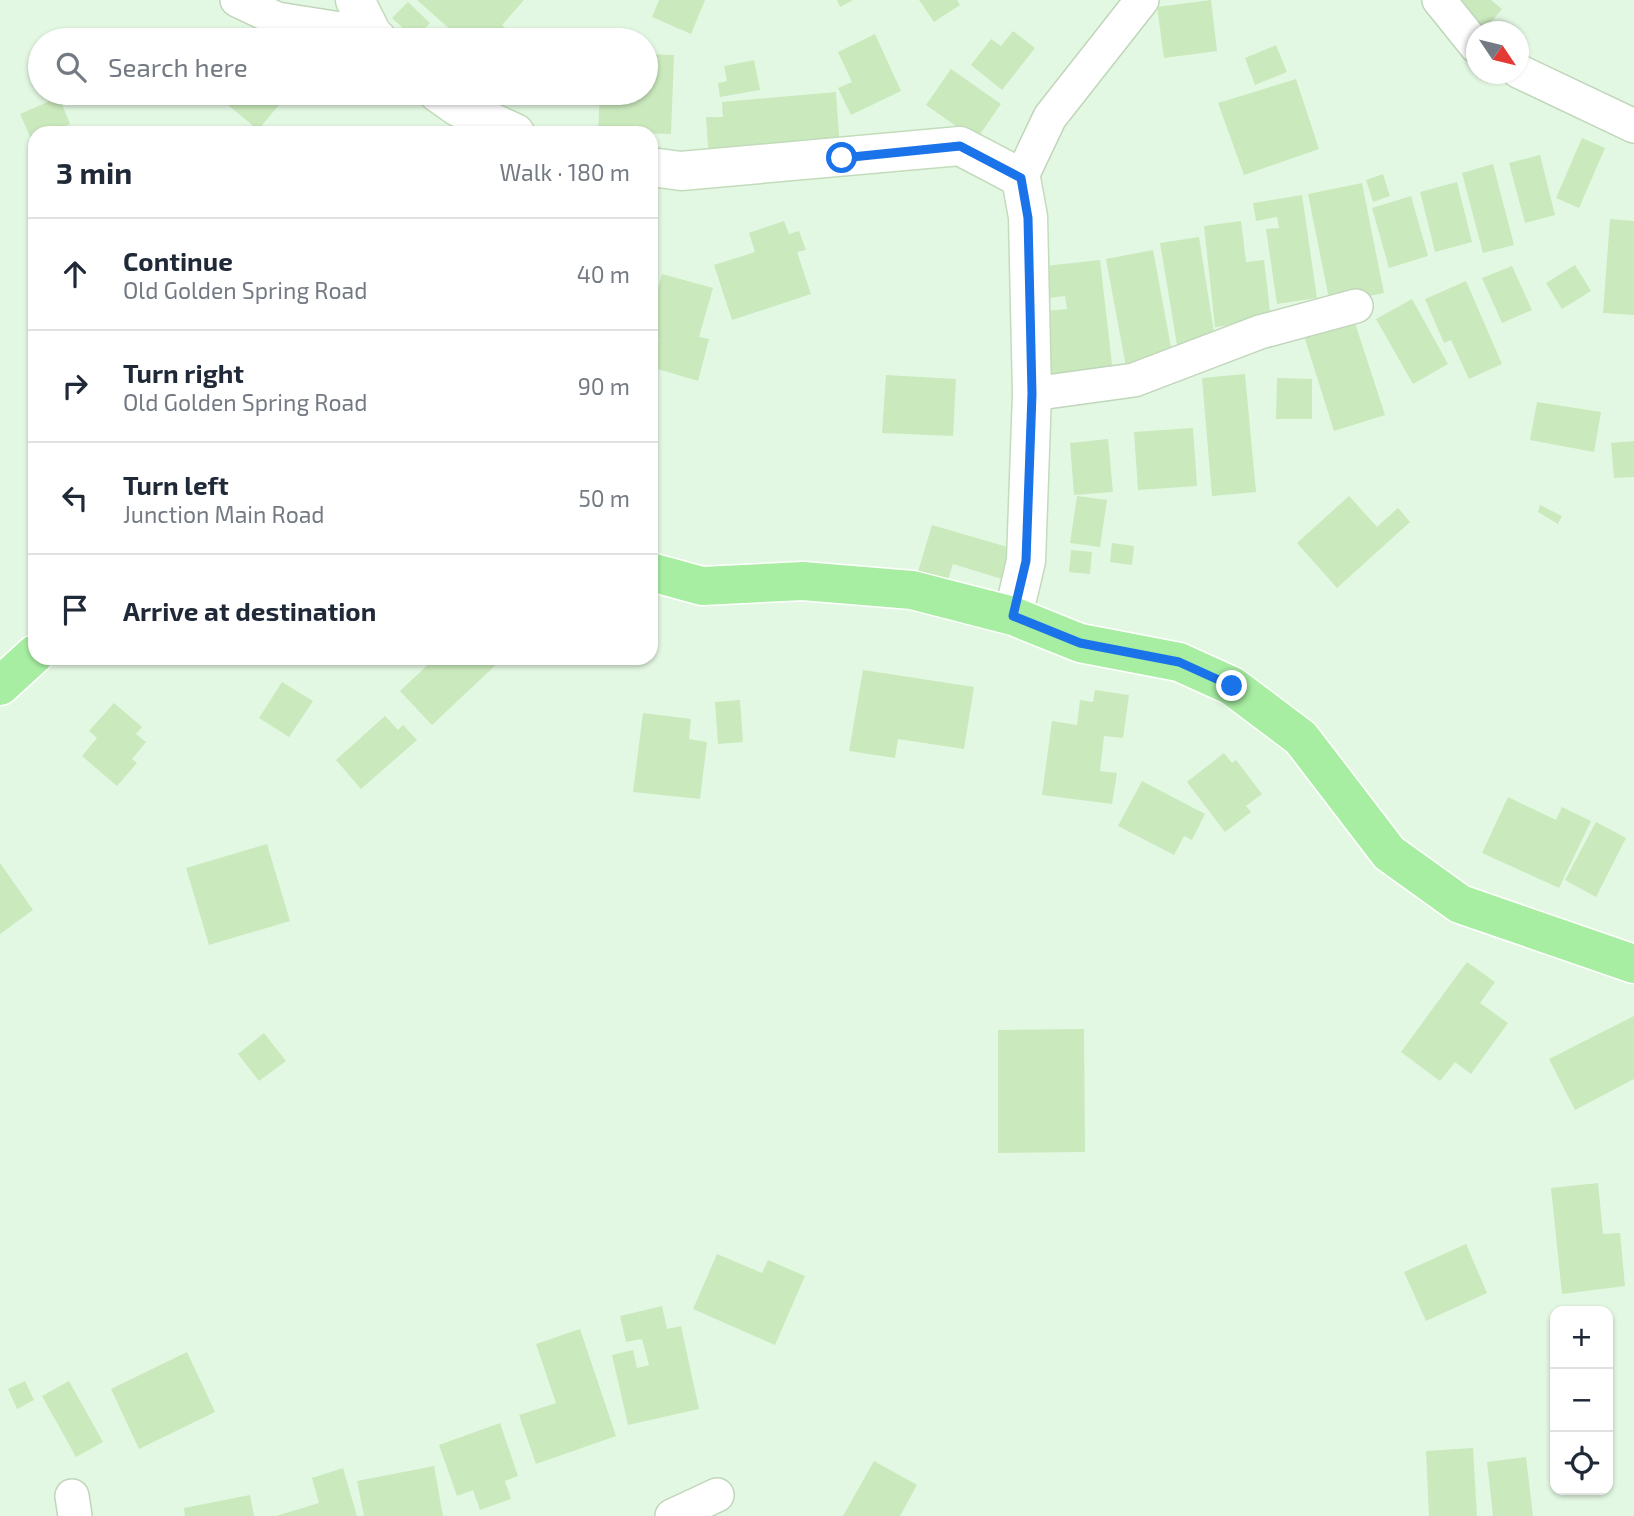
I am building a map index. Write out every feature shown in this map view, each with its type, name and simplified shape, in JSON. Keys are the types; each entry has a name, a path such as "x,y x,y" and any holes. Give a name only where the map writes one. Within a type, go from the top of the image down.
{"main road":[{"path":"355,0 370,28"},
{"path":"455,105 500,126"},
{"path":"658,168 681,172 960,146 1021,178 1028,218 1032,394 1026,561 1013,616"},
{"path":"658,574 702,586 803,581 912,590 1013,616 1080,643 1179,662 1232,686 1301,738 1389,853 1460,904 1634,964"},
{"path":"0,686 28,660"}],"street":[{"path":"237,0 277,19 326,28"},
{"path":"1021,178 1050,117 1142,0"},
{"path":"1438,0 1466,34"},
{"path":"1529,76 1634,126"},
{"path":"1032,394 1134,380 1260,332 1356,306"},
{"path":"672,1516 717,1495"}],"building":[{"path":"417,0 524,0 502,25 505,28 448,28"},
{"path":"659,0 705,0 691,34 652,17"},
{"path":"837,0 853,0 840,7"},
{"path":"919,0 957,0 960,5 934,22"},
{"path":"1211,0 1217,51 1164,58 1157,7"},
{"path":"1463,0 1491,0 1502,9 1492,21 1466,21 1453,12"},
{"path":"408,2 430,23 425,28 403,28 392,18"},
{"path":"1013,31 1035,48 1002,90 971,65 991,39 1001,46"},
{"path":"875,34 901,91 851,115 838,88 852,82 838,52"},
{"path":"1276,45 1287,72 1255,85 1245,58"},
{"path":"658,54 674,55 671,134 658,134 658,126 598,126 599,105 658,105"},
{"path":"754,60 760,90 720,97 718,83 727,81 724,66"},
{"path":"951,69 1001,104 976,140 926,105"},
{"path":"1296,79 1319,149 1244,175 1218,103"},
{"path":"836,92 840,149 709,160 706,117 723,117 722,102"},
{"path":"41,105 62,105 70,124 28,126 28,132 20,114"},
{"path":"228,105 279,105 261,126 253,126"},
{"path":"1582,138 1605,148 1579,208 1556,198"},
{"path":"1540,155 1555,215 1525,223 1509,163"},
{"path":"1493,164 1514,245 1483,253 1462,173"},
{"path":"1383,174 1390,196 1373,202 1366,180"},
{"path":"1457,182 1472,242 1435,252 1420,192"},
{"path":"1362,183 1384,293 1330,304 1308,194"},
{"path":"1302,195 1317,298 1277,304 1266,229 1279,228 1277,217 1256,221 1253,203"},
{"path":"1411,196 1428,256 1389,268 1372,208"},
{"path":"1610,219 1634,221 1634,315 1603,313"},
{"path":"784,221 789,234 799,231 806,250 797,252 811,294 732,320 714,265 755,252 749,233"},
{"path":"1241,221 1246,262 1264,260 1271,320 1215,327 1204,226"},
{"path":"1199,237 1216,345 1178,351 1160,243"},
{"path":"1153,250 1173,358 1126,367 1106,259"},
{"path":"1100,260 1113,373 1042,381 1035,312 1067,309 1065,296 1049,298 1045,266"},
{"path":"1575,265 1591,291 1562,309 1546,283"},
{"path":"1512,266 1532,310 1502,323 1482,278"},
{"path":"662,274 713,288 699,337 709,339 698,381 658,369 658,289"},
{"path":"1466,281 1502,364 1469,379 1451,340 1444,343 1425,299"},
{"path":"1412,299 1448,364 1413,384 1376,319"},
{"path":"1354,320 1385,415 1334,431 1304,336"},
{"path":"1245,374 1256,492 1212,496 1202,378"},
{"path":"886,375 956,379 953,436 882,433"},
{"path":"1277,378 1312,379 1312,419 1276,419"},
{"path":"1537,402 1601,412 1594,452 1530,440"},
{"path":"1193,428 1197,486 1138,490 1134,432"},
{"path":"1108,439 1113,492 1074,495 1070,443"},
{"path":"1634,441 1634,477 1614,478 1611,443"},
{"path":"1077,496 1107,500 1100,547 1070,543"},
{"path":"1349,496 1377,527 1398,508 1410,522 1337,588 1297,543"},
{"path":"1540,505 1562,516 1558,524 1538,512"},
{"path":"932,525 1011,548 1002,579 953,564 947,583 917,575"},
{"path":"1112,543 1134,546 1132,565 1110,562"},
{"path":"1071,550 1092,552 1090,574 1069,572"},
{"path":"428,665 496,665 432,725 400,691"},
{"path":"863,670 974,687 964,749 898,739 895,758 849,751"},
{"path":"282,682 313,701 289,737 259,718"},
{"path":"1095,690 1129,695 1123,738 1104,736 1100,771 1117,773 1112,804 1042,795 1052,721 1077,725 1080,700 1093,702"},
{"path":"740,700 743,742 718,744 715,702"},
{"path":"114,703 142,727 136,734 146,742 132,759 137,763 117,786 82,756 97,738 89,731"},
{"path":"643,713 691,719 689,739 707,742 700,799 633,792"},
{"path":"385,716 398,730 403,725 417,740 361,789 336,760"},
{"path":"1224,753 1232,763 1236,760 1262,794 1246,806 1251,812 1225,832 1187,782"},
{"path":"1142,781 1205,814 1192,840 1184,836 1174,855 1118,826"},
{"path":"1508,797 1556,820 1562,807 1591,821 1559,888 1482,853"},
{"path":"1596,822 1626,838 1596,897 1565,880"},
{"path":"267,844 290,921 209,945 186,868"},
{"path":"0,863 33,910 0,934"},
{"path":"1467,962 1495,982 1480,1003 1508,1023 1471,1074 1455,1062 1440,1081 1401,1052"},
{"path":"1634,1016 1634,1079 1575,1110 1549,1059"},
{"path":"1084,1029 1085,1152 998,1153 998,1030"},
{"path":"264,1033 286,1061 259,1081 238,1054"},
{"path":"1598,1183 1603,1234 1620,1233 1625,1286 1562,1294 1551,1188"},
{"path":"1466,1244 1487,1293 1426,1321 1404,1272"},
{"path":"717,1254 762,1273 768,1260 805,1276 775,1345 693,1309"},
{"path":"662,1306 667,1329 681,1326 699,1409 628,1425 612,1355 633,1350 637,1368 649,1365 642,1339 626,1342 620,1316"},
{"path":"580,1329 616,1436 536,1464 519,1415 556,1403 536,1344"},
{"path":"187,1352 215,1412 139,1449 111,1389"},
{"path":"25,1381 34,1400 17,1409 8,1389"},
{"path":"69,1381 103,1442 76,1457 42,1396"},
{"path":"500,1423 518,1476 505,1481 511,1499 480,1510 473,1490 457,1496 439,1445"},
{"path":"1473,1448 1477,1516 1429,1516 1426,1451"},
{"path":"1526,1457 1533,1516 1493,1516 1487,1462"},
{"path":"874,1461 917,1485 900,1516 843,1516"},
{"path":"434,1466 443,1516 364,1516 357,1481"},
{"path":"343,1468 357,1516 276,1516 319,1503 312,1478"},
{"path":"250,1495 254,1516 185,1516 184,1508"}],"route":[{"path":"842,158 960,146 1021,178 1028,218 1032,394 1026,561 1013,616 1080,643 1179,662 1232,686"}]}
